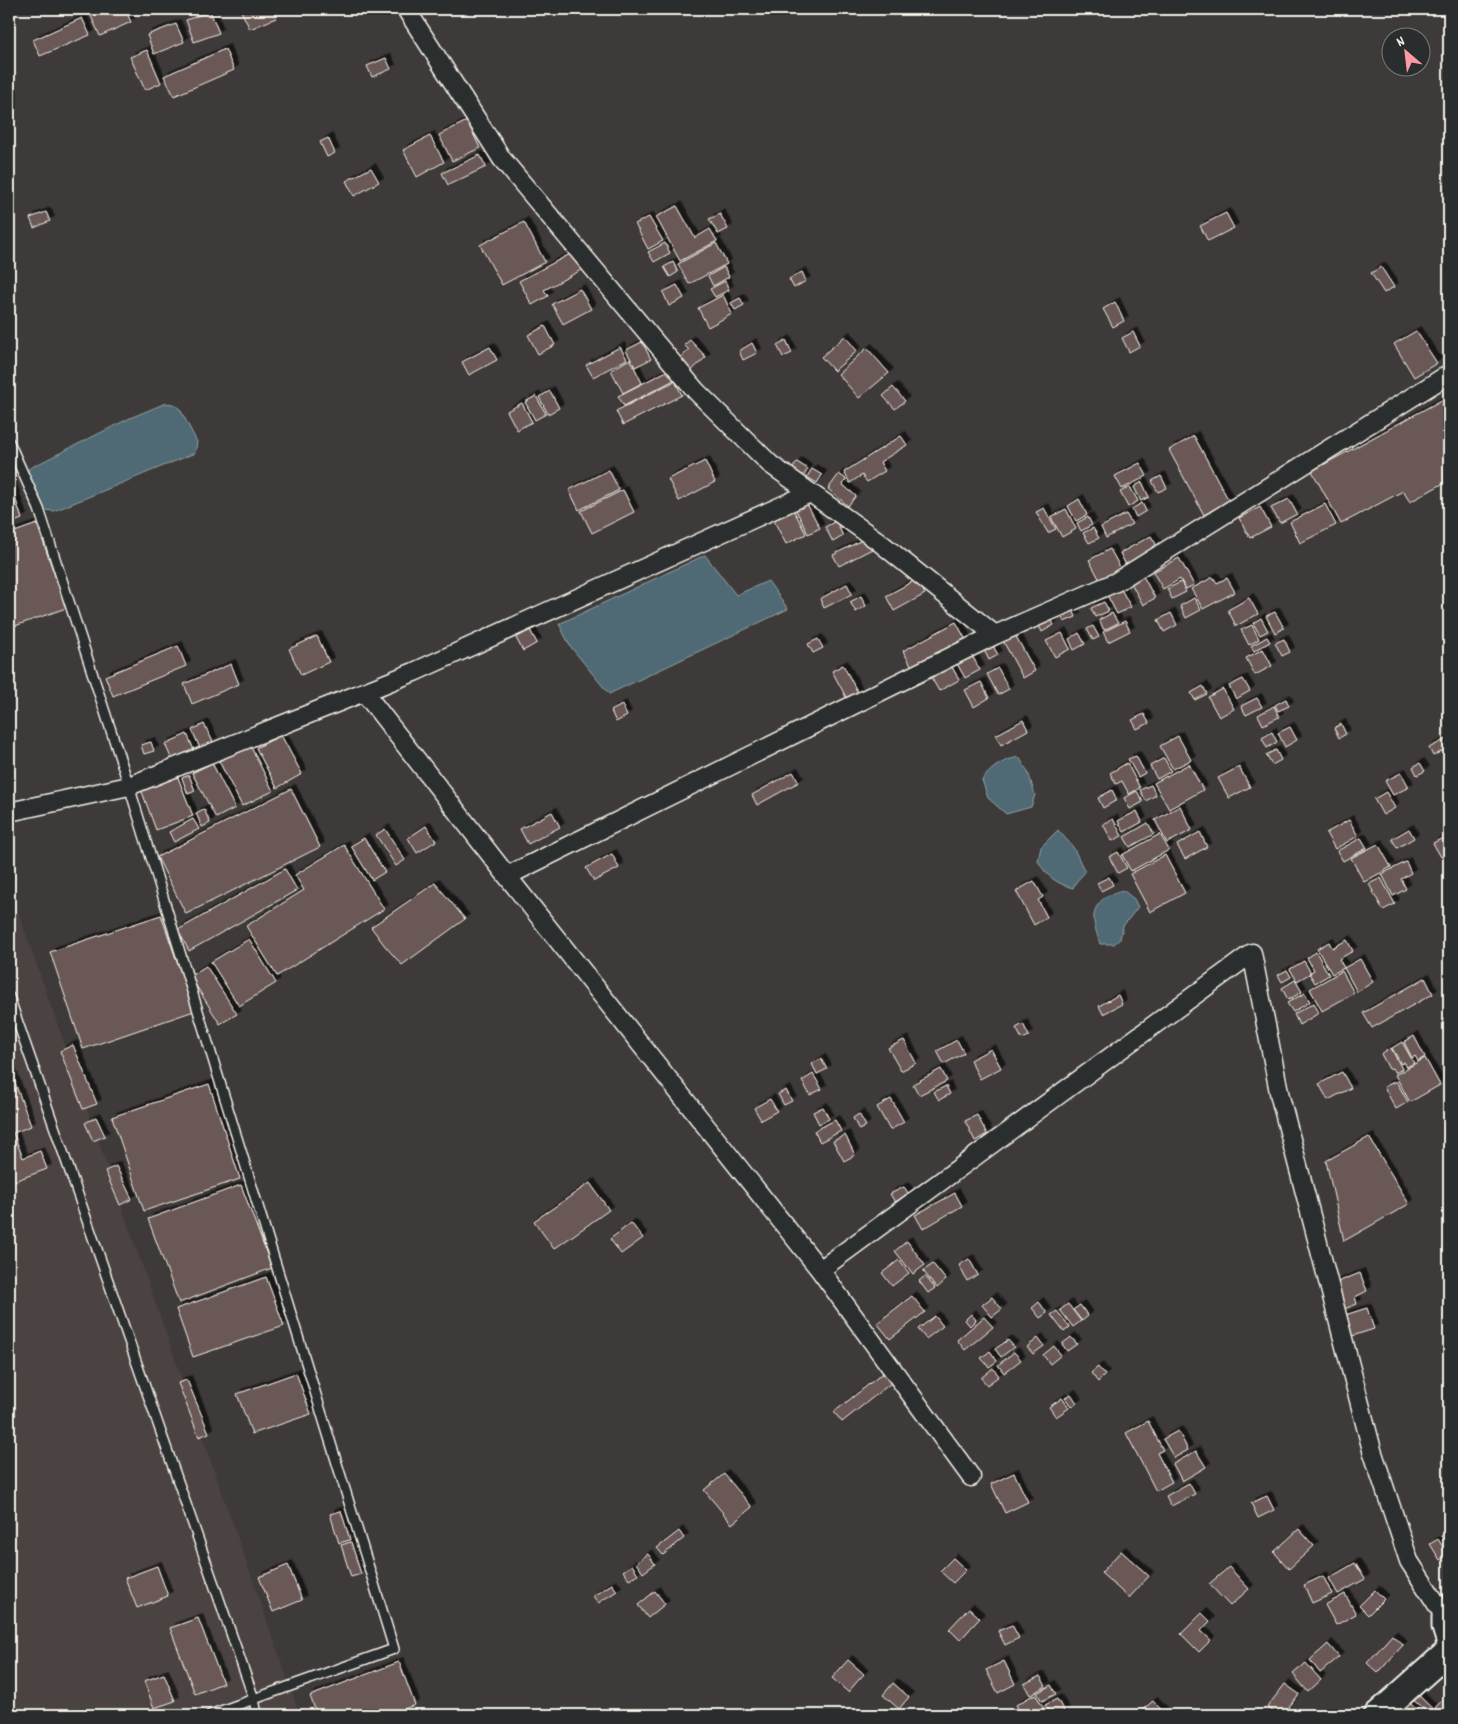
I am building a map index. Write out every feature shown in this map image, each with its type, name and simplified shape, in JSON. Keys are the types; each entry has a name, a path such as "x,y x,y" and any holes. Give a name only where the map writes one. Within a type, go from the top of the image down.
{"main road":[{"path":"1377,1715 1449,1651"}],"street":[{"path":"406,9 502,159 696,391 770,464 878,541 994,635"},
{"path":"507,876 994,635 1116,582 1449,374"},
{"path":"9,812 129,786 423,668 810,493"},
{"path":"364,692 507,876 820,1270 971,1477"},
{"path":"820,1270 1252,952 1280,1097 1372,1450 1409,1561 1448,1624"}],"lane":[{"path":"9,442 39,509 129,786 394,1649 210,1715"},
{"path":"9,997 254,1699 256,1715"}],"shaded area":[{"path":"9,886 300,1715 9,1715"}],"water":[{"path":"166,403 173,404 180,409 197,442 195,453 54,511 44,510 27,470 130,418"},
{"path":"705,555 736,595 768,581 788,609 609,694 570,646 559,624"},
{"path":"1019,757 1028,772 1035,795 1031,807 1006,814 988,798 982,780 998,765"},
{"path":"1058,830 1073,847 1085,872 1073,888 1052,879 1038,861 1041,847"},
{"path":"1124,891 1134,899 1138,907 1123,926 1120,939 1114,944 1100,944 1094,921 1098,904 1112,894"}],"building":[{"path":"108,9 125,9 131,22 100,36 91,16"},
{"path":"240,9 273,9 276,18 250,29"},
{"path":"210,11 219,33 194,42 186,20"},
{"path":"82,18 90,35 40,56 33,40"},
{"path":"176,24 184,42 154,54 147,35"},
{"path":"225,49 234,70 174,96 164,76"},
{"path":"147,50 161,83 145,90 130,57"},
{"path":"386,58 391,69 372,77 367,66"},
{"path":"467,121 480,148 452,161 439,135"},
{"path":"430,136 444,162 417,177 403,150"},
{"path":"328,138 335,153 327,157 320,142"},
{"path":"480,155 486,167 448,185 442,173"},
{"path":"371,168 379,182 354,196 346,181"},
{"path":"677,206 695,238 710,229 717,241 680,261 656,217"},
{"path":"46,212 50,221 34,228 30,218"},
{"path":"1226,213 1234,228 1208,241 1200,226"},
{"path":"720,214 728,229 718,234 709,219"},
{"path":"649,217 663,241 648,249 635,224"},
{"path":"524,222 545,262 502,285 480,245"},
{"path":"665,243 670,253 654,262 648,252"},
{"path":"716,243 727,264 689,284 678,264"},
{"path":"574,252 583,269 544,290 548,296 532,305 519,281"},
{"path":"673,262 678,272 670,277 664,267"},
{"path":"724,267 729,277 713,286 708,276"},
{"path":"1381,267 1394,287 1384,293 1371,273"},
{"path":"802,272 806,281 794,288 789,279"},
{"path":"725,281 729,290 715,297 710,289"},
{"path":"677,285 684,298 669,306 663,292"},
{"path":"580,289 591,309 563,324 552,304"},
{"path":"723,295 732,314 708,327 698,308"},
{"path":"740,298 744,305 735,310 731,303"},
{"path":"1115,302 1124,321 1113,327 1103,309"},
{"path":"545,326 555,345 538,354 528,335"},
{"path":"1416,331 1437,363 1414,377 1394,344"},
{"path":"1133,332 1140,346 1129,352 1122,338"},
{"path":"845,336 857,351 834,371 821,357"},
{"path":"690,340 706,357 690,372 678,360 689,350 684,345"},
{"path":"786,340 792,353 783,357 777,345"},
{"path":"642,342 651,359 635,367 626,350"},
{"path":"752,343 757,353 743,360 739,351"},
{"path":"490,347 497,360 469,375 462,362"},
{"path":"620,347 627,359 593,377 586,365"},
{"path":"867,348 889,373 859,398 838,374"},
{"path":"630,359 642,383 623,393 611,370"},
{"path":"669,370 674,380 624,406 618,396"},
{"path":"675,381 682,395 623,425 616,411"},
{"path":"893,387 905,401 895,409 883,396"},
{"path":"550,391 559,408 548,414 539,397"},
{"path":"536,396 546,414 535,420 525,402"},
{"path":"1449,396 1449,480 1410,502 1403,491 1341,524 1312,471"},
{"path":"522,403 532,422 517,430 507,411"},
{"path":"901,436 907,445 880,462 885,471 867,482 862,475 850,483 844,472"},
{"path":"1194,436 1229,501 1204,515 1169,450"},
{"path":"705,461 715,482 679,501 668,479"},
{"path":"797,462 808,469 802,478 791,471"},
{"path":"1140,463 1147,476 1122,489 1115,476"},
{"path":"812,469 822,475 817,483 807,477"},
{"path":"609,470 619,490 579,510 569,490"},
{"path":"839,474 846,479 843,485 856,496 848,506 828,489"},
{"path":"1161,476 1167,488 1158,492 1152,481"},
{"path":"9,479 22,519 9,524"},
{"path":"1142,482 1149,497 1141,501 1134,487"},
{"path":"1130,487 1138,501 1128,507 1120,492"},
{"path":"623,490 634,512 592,533 581,511"},
{"path":"1079,499 1087,515 1076,521 1068,506"},
{"path":"1289,499 1297,514 1280,523 1271,508"},
{"path":"1142,503 1146,511 1136,517 1132,509"},
{"path":"807,504 820,528 808,534 796,510"},
{"path":"1325,504 1336,525 1300,543 1290,522"},
{"path":"792,507 806,534 786,544 772,517"},
{"path":"1260,507 1271,527 1250,538 1239,518"},
{"path":"1044,508 1056,529 1048,533 1036,512"},
{"path":"1066,509 1076,529 1062,537 1051,517"},
{"path":"1126,514 1132,524 1106,538 1101,527"},
{"path":"1088,517 1092,525 1081,531 1077,523"},
{"path":"836,521 843,536 833,542 825,527"},
{"path":"37,524 66,608 9,628 9,534"},
{"path":"1093,528 1099,538 1089,543 1083,533"},
{"path":"1151,536 1160,551 1128,569 1120,553"},
{"path":"866,538 872,549 839,566 833,555"},
{"path":"1110,549 1123,573 1102,584 1089,560"},
{"path":"1179,558 1194,585 1186,589 1180,579 1163,589 1153,572"},
{"path":"1143,576 1155,598 1143,605 1131,583"},
{"path":"1213,577 1217,583 1227,578 1235,592 1203,609 1191,589"},
{"path":"917,579 925,594 894,611 886,596"},
{"path":"1181,582 1186,592 1172,599 1167,589"},
{"path":"847,584 852,594 824,608 820,599"},
{"path":"1118,584 1131,607 1117,614 1105,591"},
{"path":"861,596 866,606 856,612 850,602"},
{"path":"1194,598 1201,610 1186,618 1180,606"},
{"path":"1249,598 1258,614 1236,626 1228,610"},
{"path":"1104,602 1109,611 1095,617 1091,608"},
{"path":"1071,605 1076,617 1064,622 1059,611"},
{"path":"1275,612 1284,628 1275,633 1266,616"},
{"path":"1112,613 1118,623 1104,630 1099,620"},
{"path":"1171,613 1177,625 1164,632 1158,620"},
{"path":"1049,616 1054,625 1042,632 1037,622"},
{"path":"1261,618 1268,631 1260,635 1253,623"},
{"path":"1125,621 1130,631 1108,642 1103,632"},
{"path":"956,622 967,642 914,670 903,651"},
{"path":"1252,625 1259,639 1249,645 1241,630"},
{"path":"1093,626 1099,637 1093,640 1087,629"},
{"path":"530,630 537,643 523,651 516,638"},
{"path":"1013,631 1035,671 1023,678 1001,637"},
{"path":"1062,633 1070,649 1055,657 1046,641"},
{"path":"1079,633 1085,644 1074,650 1069,639"},
{"path":"317,636 329,662 301,675 289,649"},
{"path":"1267,637 1270,642 1254,651 1251,646"},
{"path":"818,639 823,648 813,653 808,644"},
{"path":"1284,639 1290,652 1282,656 1275,643"},
{"path":"991,642 998,655 989,660 982,646"},
{"path":"178,646 186,666 113,696 105,676"},
{"path":"1263,649 1272,666 1255,675 1246,658"},
{"path":"970,652 980,670 965,678 955,660"},
{"path":"949,661 959,680 939,691 928,672"},
{"path":"231,664 239,684 192,704 184,684"},
{"path":"843,665 858,693 847,699 832,671"},
{"path":"998,668 1009,689 998,695 987,674"},
{"path":"1243,679 1250,691 1236,699 1229,686"},
{"path":"981,682 989,698 974,707 965,690"},
{"path":"1203,686 1207,694 1195,700 1191,693"},
{"path":"1223,689 1234,709 1219,717 1208,697"},
{"path":"1257,698 1262,707 1246,715 1241,706"},
{"path":"1286,699 1289,706 1278,711 1275,705"},
{"path":"622,705 627,716 616,722 611,711"},
{"path":"1274,706 1279,717 1263,725 1258,715"},
{"path":"1144,714 1149,723 1137,729 1132,720"},
{"path":"1023,720 1028,730 1001,745 996,735"},
{"path":"204,724 213,742 200,748 192,730"},
{"path":"1341,724 1346,734 1339,738 1334,728"},
{"path":"1290,727 1297,740 1285,747 1278,733"},
{"path":"1272,732 1277,742 1267,748 1262,738"},
{"path":"187,734 194,750 172,760 165,744"},
{"path":"281,735 302,774 277,788 256,748"},
{"path":"1178,736 1191,760 1173,769 1160,746"},
{"path":"1446,739 1449,747 1433,756 1429,748"},
{"path":"151,742 154,751 144,754 141,745"},
{"path":"250,745 273,791 242,806 219,761"},
{"path":"1276,750 1281,760 1272,765 1266,755"},
{"path":"1136,756 1145,773 1138,777 1128,759"},
{"path":"1164,758 1171,771 1157,779 1150,766"},
{"path":"212,763 235,808 216,818 192,773"},
{"path":"1127,763 1140,788 1129,794 1122,781 1116,784 1110,773"},
{"path":"1420,763 1425,771 1417,775 1413,767"},
{"path":"1189,764 1203,790 1169,809 1154,783"},
{"path":"1239,767 1250,787 1229,798 1218,778"},
{"path":"793,772 799,782 757,805 752,795"},
{"path":"1401,773 1409,787 1393,795 1385,781"},
{"path":"177,775 193,816 156,830 141,789"},
{"path":"189,775 195,791 188,794 182,778"},
{"path":"1151,785 1156,795 1146,801 1140,790"},
{"path":"291,789 320,847 186,914 157,857"},
{"path":"1112,790 1117,800 1103,808 1098,798"},
{"path":"1137,791 1143,802 1130,809 1124,798"},
{"path":"1386,792 1395,808 1383,815 1374,799"},
{"path":"1180,806 1192,830 1167,843 1155,820"},
{"path":"204,809 210,823 202,827 196,813"},
{"path":"1137,811 1142,822 1124,832 1118,821"},
{"path":"552,812 560,827 528,844 520,829"},
{"path":"193,819 199,829 174,842 169,832"},
{"path":"1113,819 1122,836 1112,841 1103,824"},
{"path":"1349,820 1358,836 1335,849 1326,833"},
{"path":"1148,823 1154,834 1130,847 1124,837"},
{"path":"426,826 436,841 417,853 408,838"},
{"path":"385,829 405,860 396,866 376,835"},
{"path":"1409,829 1414,838 1397,848 1392,839"},
{"path":"1200,832 1207,847 1185,859 1177,845"},
{"path":"1160,834 1169,850 1131,871 1122,855"},
{"path":"1449,835 1449,853 1441,857 1433,843"},
{"path":"364,838 385,872 372,880 351,846"},
{"path":"1361,838 1367,848 1343,861 1337,851"},
{"path":"1378,844 1391,867 1364,882 1351,858"},
{"path":"344,845 384,909 277,976 246,926 304,890 295,875"},
{"path":"1118,852 1127,868 1118,873 1109,857"},
{"path":"612,854 619,868 594,881 586,868"},
{"path":"1165,855 1185,893 1150,912 1130,874"},
{"path":"1406,862 1411,873 1401,879 1406,889 1393,896 1382,874"},
{"path":"285,869 297,890 189,951 178,930"},
{"path":"1109,877 1113,885 1101,891 1097,883"},
{"path":"1381,878 1395,904 1383,910 1369,884"},
{"path":"1034,881 1043,897 1038,900 1047,917 1034,925 1016,891"},
{"path":"435,883 465,919 402,965 371,927"},
{"path":"161,915 194,1011 83,1049 50,952"},
{"path":"249,939 276,983 239,1006 211,962"},
{"path":"1347,940 1353,951 1339,959 1344,968 1332,974 1317,949 1329,942 1332,948"},
{"path":"1316,952 1329,975 1315,983 1309,973 1314,970 1307,958"},
{"path":"1360,959 1373,982 1357,992 1344,968"},
{"path":"1304,961 1311,973 1297,981 1290,969"},
{"path":"206,966 237,1014 220,1024 190,976"},
{"path":"1287,970 1291,977 1282,982 1278,975"},
{"path":"1342,971 1354,993 1322,1011 1310,989"},
{"path":"1425,978 1433,994 1372,1028 1363,1013"},
{"path":"1295,980 1302,992 1288,1000 1282,988"},
{"path":"1305,993 1310,1002 1293,1012 1287,1003"},
{"path":"1118,995 1122,1004 1103,1014 1099,1006"},
{"path":"1314,1003 1319,1013 1299,1025 1294,1014"},
{"path":"1023,1024 1029,1036 1022,1039 1016,1028"},
{"path":"1414,1036 1425,1057 1418,1061 1415,1056 1412,1058 1404,1042"},
{"path":"904,1040 916,1063 901,1071 888,1048"},
{"path":"957,1040 964,1053 944,1064 937,1051"},
{"path":"1402,1042 1414,1063 1407,1067 1404,1062 1401,1064 1392,1048"},
{"path":"73,1045 97,1104 83,1109 60,1051"},
{"path":"1391,1048 1402,1069 1395,1073 1392,1068 1389,1069 1381,1054"},
{"path":"991,1049 1001,1068 980,1079 970,1060"},
{"path":"1425,1058 1440,1085 1410,1102 1395,1075"},
{"path":"821,1059 827,1069 817,1074 812,1064"},
{"path":"9,1067 31,1126 13,1133 23,1158 40,1151 47,1169 9,1183"},
{"path":"941,1069 947,1081 919,1095 913,1084"},
{"path":"1342,1072 1351,1088 1328,1100 1319,1084"},
{"path":"813,1074 822,1089 810,1095 802,1081"},
{"path":"1396,1081 1408,1102 1396,1109 1384,1087"},
{"path":"209,1084 240,1179 144,1211 112,1117"},
{"path":"946,1086 950,1094 939,1100 934,1092"},
{"path":"786,1090 792,1101 784,1105 778,1094"},
{"path":"770,1099 777,1111 761,1120 754,1108"},
{"path":"891,1099 904,1122 890,1130 877,1107"},
{"path":"823,1107 829,1119 819,1124 813,1112"},
{"path":"859,1114 866,1126 859,1130 853,1118"},
{"path":"977,1115 987,1134 975,1141 965,1121"},
{"path":"96,1117 105,1136 93,1141 85,1123"},
{"path":"835,1120 841,1131 820,1142 814,1131"},
{"path":"845,1135 855,1155 844,1161 833,1141"},
{"path":"1369,1137 1409,1204 1344,1241 1326,1161"},
{"path":"116,1166 132,1199 120,1205 105,1171"},
{"path":"590,1183 609,1210 554,1249 534,1221"},
{"path":"241,1185 272,1268 179,1303 148,1219"},
{"path":"904,1187 909,1194 895,1202 890,1194"},
{"path":"955,1193 962,1206 923,1229 915,1215"},
{"path":"631,1223 643,1238 621,1254 610,1239"},
{"path":"907,1241 925,1265 913,1274 895,1251"},
{"path":"969,1259 978,1275 967,1281 959,1265"},
{"path":"899,1260 909,1273 892,1286 882,1273"},
{"path":"933,1264 946,1280 937,1288 923,1271"},
{"path":"1360,1273 1367,1291 1355,1297 1357,1304 1344,1309 1333,1284"},
{"path":"925,1276 935,1288 928,1293 919,1281"},
{"path":"266,1277 284,1326 193,1357 176,1309"},
{"path":"912,1296 925,1312 890,1339 877,1323"},
{"path":"992,1297 1002,1309 992,1317 982,1305"},
{"path":"1039,1302 1047,1313 1040,1318 1032,1308"},
{"path":"1068,1304 1081,1321 1073,1327 1060,1310"},
{"path":"1080,1305 1088,1316 1082,1321 1073,1310"},
{"path":"1367,1308 1374,1329 1349,1337 1342,1316"},
{"path":"1057,1311 1070,1327 1064,1332 1051,1315"},
{"path":"971,1314 976,1320 970,1326 965,1320"},
{"path":"935,1316 943,1326 926,1339 918,1329"},
{"path":"984,1317 993,1327 965,1350 957,1340"},
{"path":"1071,1337 1077,1344 1067,1351 1062,1344"},
{"path":"1038,1338 1044,1346 1033,1354 1027,1347"},
{"path":"1008,1340 1014,1347 1001,1357 995,1349"},
{"path":"1054,1346 1061,1355 1050,1364 1043,1355"},
{"path":"990,1351 997,1361 989,1367 981,1358"},
{"path":"1014,1352 1021,1360 1004,1373 998,1365"},
{"path":"1098,1367 1105,1375 1098,1382 1091,1373"},
{"path":"993,1368 999,1376 987,1385 981,1378"},
{"path":"296,1373 311,1414 252,1434 237,1394"},
{"path":"883,1373 891,1383 842,1422 834,1412"},
{"path":"187,1380 209,1433 199,1437 178,1383"},
{"path":"1071,1394 1077,1403 1072,1407 1065,1398"},
{"path":"1062,1398 1069,1408 1056,1417 1049,1407"},
{"path":"1148,1421 1163,1450 1157,1453 1172,1482 1156,1491 1126,1433"},
{"path":"1178,1431 1188,1450 1174,1458 1163,1439"},
{"path":"1196,1451 1206,1467 1182,1481 1173,1464"},
{"path":"1014,1473 1028,1502 1005,1513 991,1484"},
{"path":"724,1474 752,1507 732,1524 704,1490"},
{"path":"1189,1483 1195,1494 1171,1506 1166,1496"},
{"path":"1267,1496 1274,1510 1258,1518 1251,1503"},
{"path":"341,1511 350,1540 339,1543 330,1514"},
{"path":"1299,1529 1314,1546 1289,1569 1274,1552"},
{"path":"679,1531 684,1538 663,1555 657,1548"},
{"path":"1449,1531 1449,1549 1441,1536"},
{"path":"1438,1539 1448,1555 1440,1560 1430,1544"},
{"path":"351,1542 361,1574 351,1577 341,1545"},
{"path":"1121,1551 1149,1576 1129,1598 1101,1573"},
{"path":"648,1554 655,1564 643,1573 636,1563"},
{"path":"953,1558 966,1570 953,1583 940,1571"},
{"path":"1355,1563 1365,1579 1338,1594 1329,1578"},
{"path":"288,1565 302,1600 273,1612 259,1577"},
{"path":"632,1565 638,1574 629,1579 623,1571"},
{"path":"157,1566 168,1596 137,1608 125,1578"},
{"path":"1229,1567 1249,1589 1230,1606 1209,1584"},
{"path":"1323,1576 1332,1594 1312,1603 1304,1585"},
{"path":"612,1584 617,1591 598,1603 593,1596"},
{"path":"1375,1590 1384,1599 1368,1615 1359,1606"},
{"path":"655,1591 665,1604 648,1618 638,1605"},
{"path":"1345,1594 1356,1614 1336,1625 1325,1605"},
{"path":"969,1608 980,1618 960,1640 949,1629"},
{"path":"1202,1613 1210,1621 1201,1631 1211,1640 1199,1652 1181,1634"},
{"path":"198,1618 223,1683 195,1694 170,1628"},
{"path":"1012,1625 1019,1638 1005,1645 998,1631"},
{"path":"1392,1635 1403,1645 1378,1673 1367,1663"},
{"path":"1328,1644 1339,1657 1320,1673 1310,1660"},
{"path":"848,1660 864,1674 848,1692 832,1678"},
{"path":"1004,1661 1015,1684 998,1693 986,1670"},
{"path":"399,1662 415,1705 388,1715 317,1715 310,1696"},
{"path":"1306,1663 1321,1680 1308,1692 1293,1674"},
{"path":"164,1674 175,1701 154,1708 144,1681"},
{"path":"1040,1676 1046,1686 1030,1695 1024,1684"},
{"path":"893,1683 909,1697 899,1709 883,1695"},
{"path":"1285,1684 1299,1694 1283,1715 1278,1715 1267,1707"},
{"path":"1051,1685 1056,1694 1042,1701 1037,1693"},
{"path":"1413,1690 1439,1715 1430,1715 1408,1695"},
{"path":"1035,1694 1044,1708 1032,1715 1022,1715 1016,1705"},
{"path":"1447,1695 1449,1697 1449,1715 1442,1715 1435,1708"},
{"path":"1057,1699 1065,1713 1051,1715 1045,1705"},
{"path":"1406,1699 1422,1715 1390,1715"},
{"path":"1153,1701 1166,1715 1136,1715"}]}
